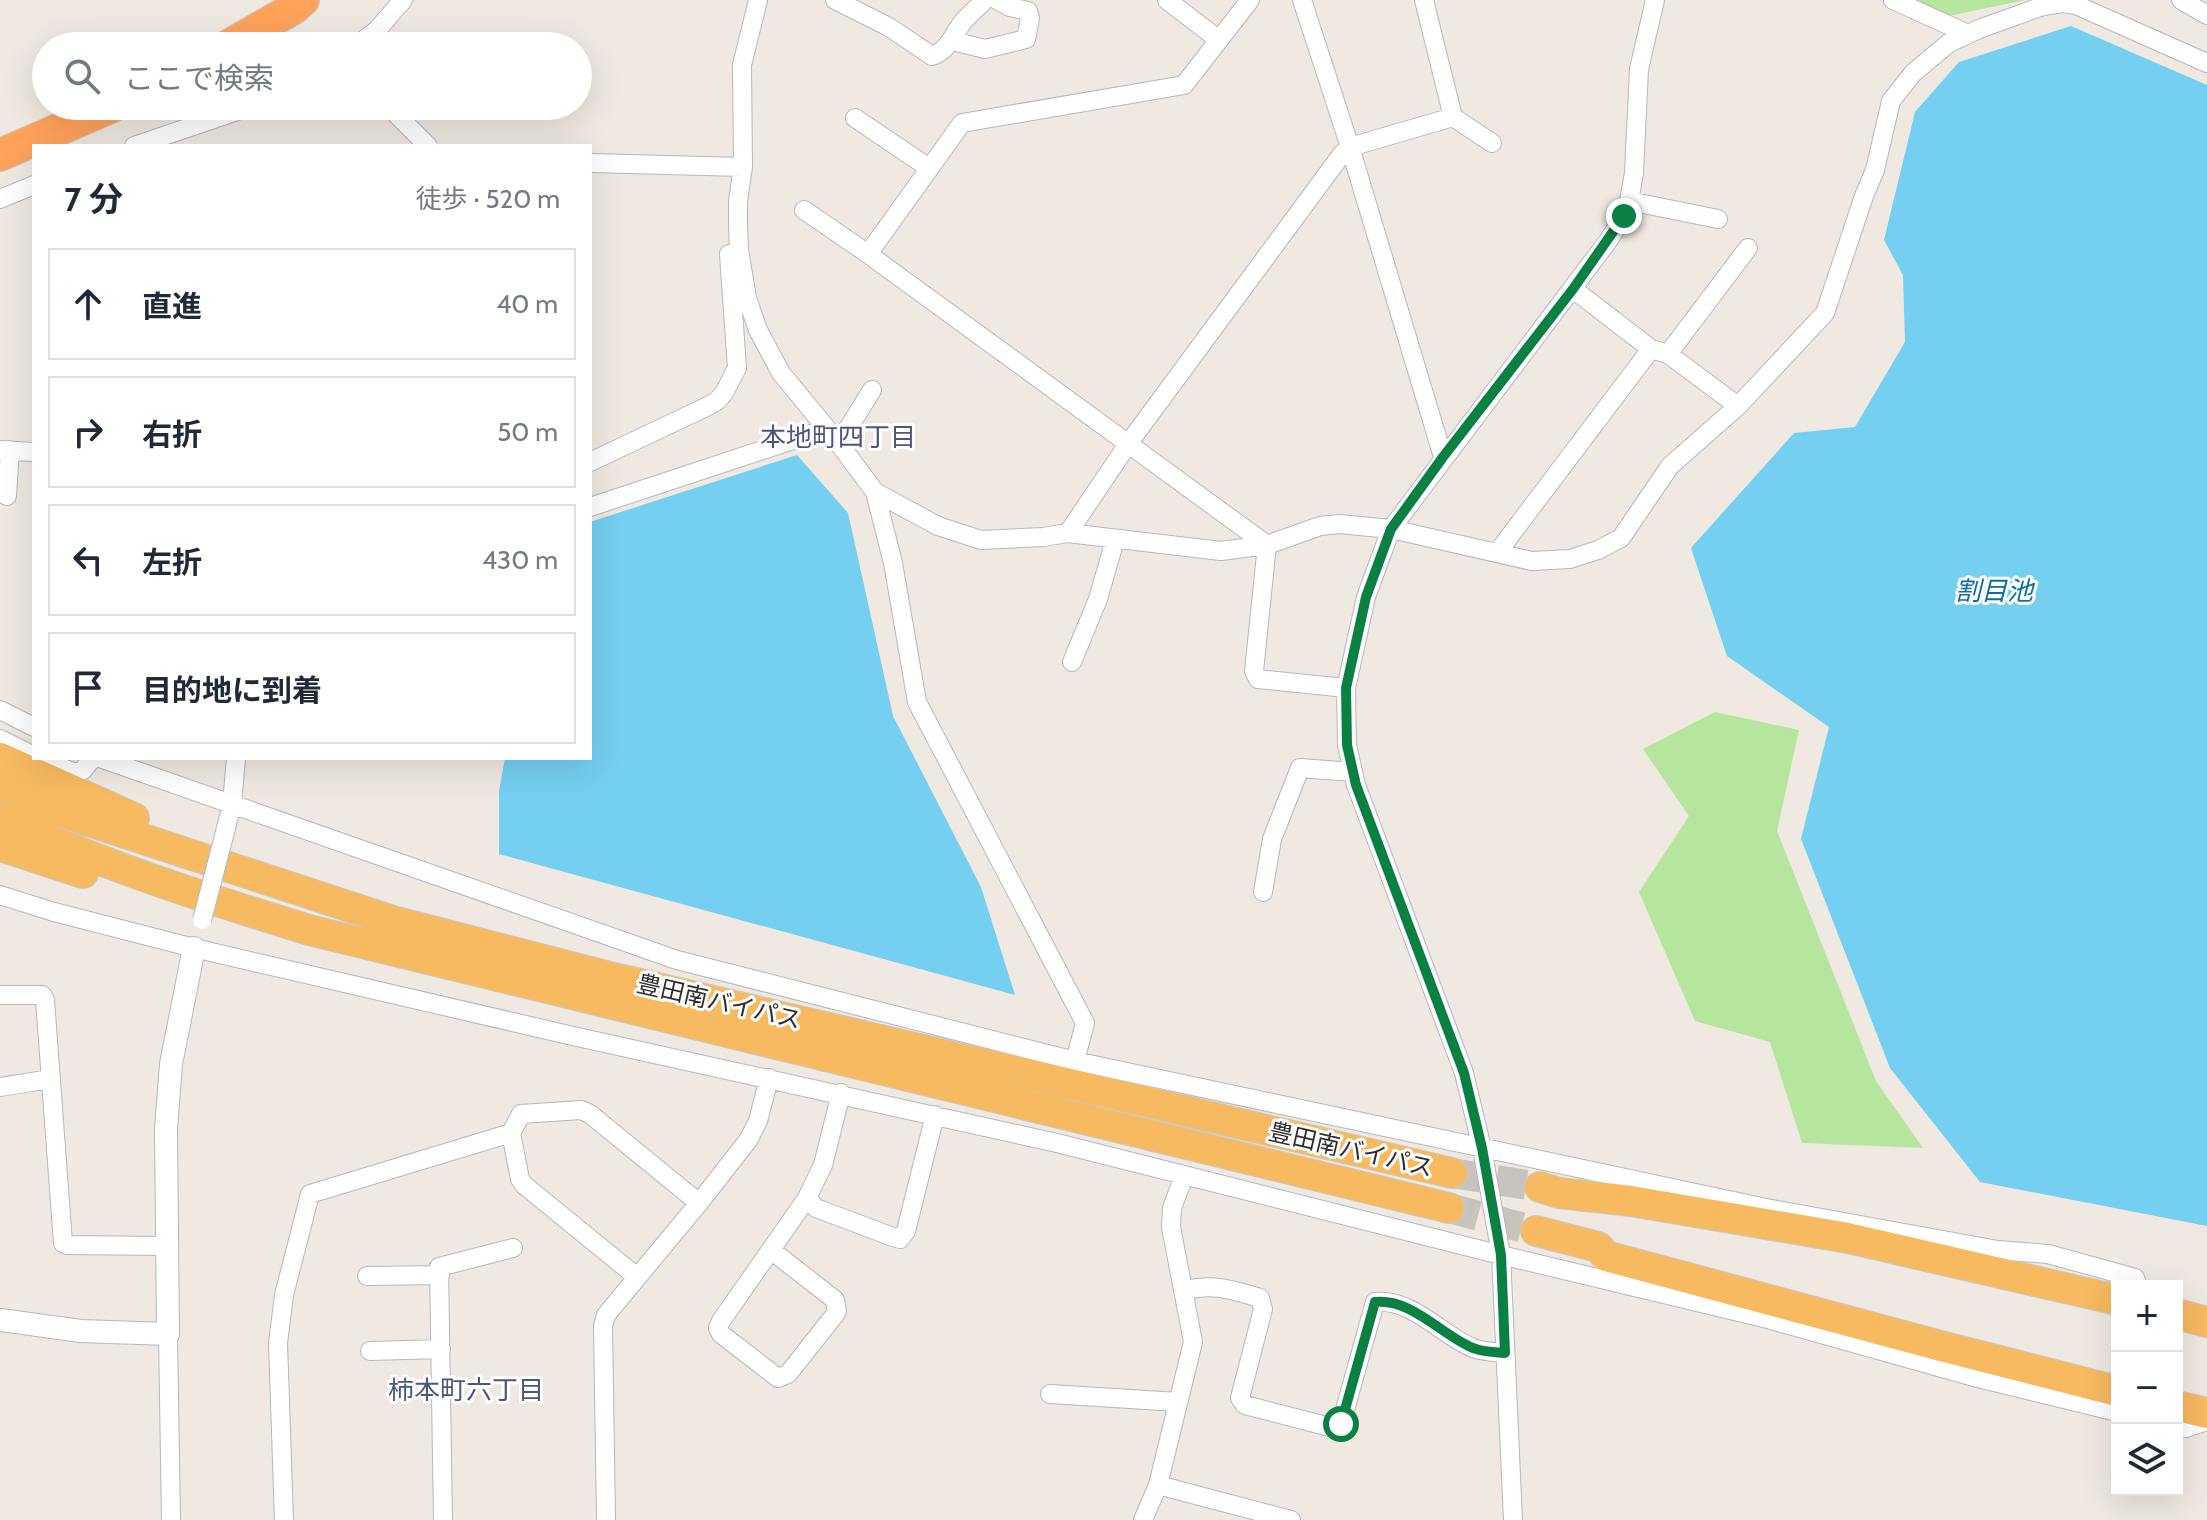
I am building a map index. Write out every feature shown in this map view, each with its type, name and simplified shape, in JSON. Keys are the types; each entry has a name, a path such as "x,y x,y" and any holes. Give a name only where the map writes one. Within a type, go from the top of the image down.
{"highway":[{"path":"252,32 303,0"},
{"path":"0,155 81,120"},
{"path":"0,758 148,824 241,858 373,899 393,921"},
{"name":"豊田南バイパス","path":"0,785 55,810 393,921 606,976 1452,1173"},
{"name":"豊田南バイパス","path":"0,818 41,837 174,886 309,930 1449,1208"},
{"path":"0,846 229,918 309,930"},
{"path":"1549,1190 1848,1238 2111,1299"},
{"path":"1536,1231 1598,1247 1606,1256 2111,1389"},
{"path":"2183,1316 2207,1322"},
{"path":"2183,1407 2207,1413"}],"street":[{"path":"385,32 403,0"},
{"path":"758,0 742,65 743,167 738,201 741,268 758,330 781,373 875,492 893,563 917,702 1085,1023 1075,1061"},
{"path":"835,0 889,27 932,56 938,55 952,41 963,22 985,0"},
{"path":"952,41 985,49 1026,39 1030,18 1028,11 997,0"},
{"path":"1167,0 1219,40"},
{"path":"868,254 962,123 1184,85 1250,0"},
{"path":"1424,0 1453,117 1492,143"},
{"path":"1513,1520 1501,1255 1482,1148 1464,1073 1353,772 1347,745 1346,688 1366,597 1391,529 1573,289 1624,216 1634,173 1639,69 1655,0"},
{"path":"1893,0 1968,34"},
{"path":"2181,0 2207,15"},
{"path":"1301,1 1350,147 1443,457"},
{"path":"875,492 938,526 981,540 1068,533 1221,551 1267,545 1320,526 1339,524 1391,529 1532,561 1570,559 1621,538 1670,466 1738,406 1825,313 1875,170 1891,101 1913,73 1949,43 2043,6 2063,3 2076,5 2207,63"},
{"path":"1068,533 1128,444 1342,154 1350,147 1453,117"},
{"path":"855,118 929,168"},
{"path":"140,144 211,120"},
{"path":"402,120 426,144"},
{"path":"592,163 743,167"},
{"path":"0,199 32,186"},
{"path":"1629,201 1718,219"},
{"path":"804,210 1267,545"},
{"path":"592,461 704,408 724,393 737,368 729,240 738,224"},
{"path":"1497,553 1660,351 1748,248"},
{"path":"1573,289 1738,406"},
{"path":"592,506 832,435 849,427 872,390"},
{"path":"7,496 5,450 32,452"},
{"path":"1072,662 1098,599 1115,540"},
{"path":"1267,545 1254,671 1258,679 1346,688"},
{"path":"0,710 32,726"},
{"path":"0,739 32,755"},
{"path":"43,760 75,773 83,770 91,760"},
{"path":"171,1520 166,1129 171,1064 194,948 232,804 236,760"},
{"path":"131,763 232,804 663,956 1075,1061 1766,1208 1998,1250 2048,1254 2136,1280"},
{"path":"1263,892 1272,839 1300,768 1353,772"},
{"path":"0,895 194,948 573,1036 935,1115 1768,1319 1978,1378 2111,1411"},
{"path":"0,995 42,995 45,1000 63,1243 166,1246"},
{"path":"606,1520 603,1326 606,1315 749,1139 758,1121 769,1078"},
{"path":"0,1087 50,1079"},
{"path":"771,1250 835,1300 837,1305 837,1312 788,1374 778,1378 721,1334 718,1328 721,1321 807,1198 823,1165 841,1093"},
{"path":"637,1277 524,1185 520,1179 511,1133 521,1114 581,1110 590,1114 699,1203"},
{"path":"807,1198 816,1208 900,1239 906,1231 935,1115"},
{"path":"284,1520 278,1343 284,1295 310,1194 511,1133"},
{"path":"1143,1520 1158,1485 1193,1342 1171,1227 1172,1208 1184,1176"},
{"path":"443,1520 439,1267 513,1248"},
{"path":"367,1276 440,1275"},
{"path":"1185,1290 1205,1285 1217,1286 1260,1298 1263,1309 1240,1398 1245,1405 1334,1428 1341,1424 1375,1302 1385,1301 1413,1312 1473,1349 1505,1353"},
{"path":"0,1320 81,1331 168,1334"},
{"path":"370,1351 441,1349"},
{"path":"1050,1394 1178,1402"},
{"path":"2183,1427 2207,1421"},
{"path":"1158,1485 1291,1520"}],"green space":[{"path":"1911,0 2025,0 1935,19"},
{"path":"1715,712 1799,730 1777,831 1876,1081 1923,1148 1802,1143 1770,1042 1695,1021 1639,892 1689,816 1643,749"}],"water":[{"name":"割目池","path":"2071,26 2207,85 2207,1226 1980,1182 1890,1068 1801,839 1829,727 1727,656 1691,548 1794,433 1855,427 1905,342 1903,275 1884,240 1915,112 1959,62"},
{"path":"797,455 848,513 893,716 981,887 1015,995 499,854 499,791 505,760 592,760 592,521"}],"tunnel":[{"path":"1452,1173 1540,1187"},
{"path":"1449,1208 1536,1231"}],"district":[{"name":"本地町四丁目","path":"838,437"},
{"name":"柿本町六丁目","path":"466,1390"}],"route":[{"path":"1341,1424 1375,1302 1385,1301 1413,1312 1473,1349 1505,1353 1501,1255 1482,1148 1464,1073 1356,785 1347,745 1344,711 1350,663 1366,597 1391,529 1573,289 1624,216"}]}
